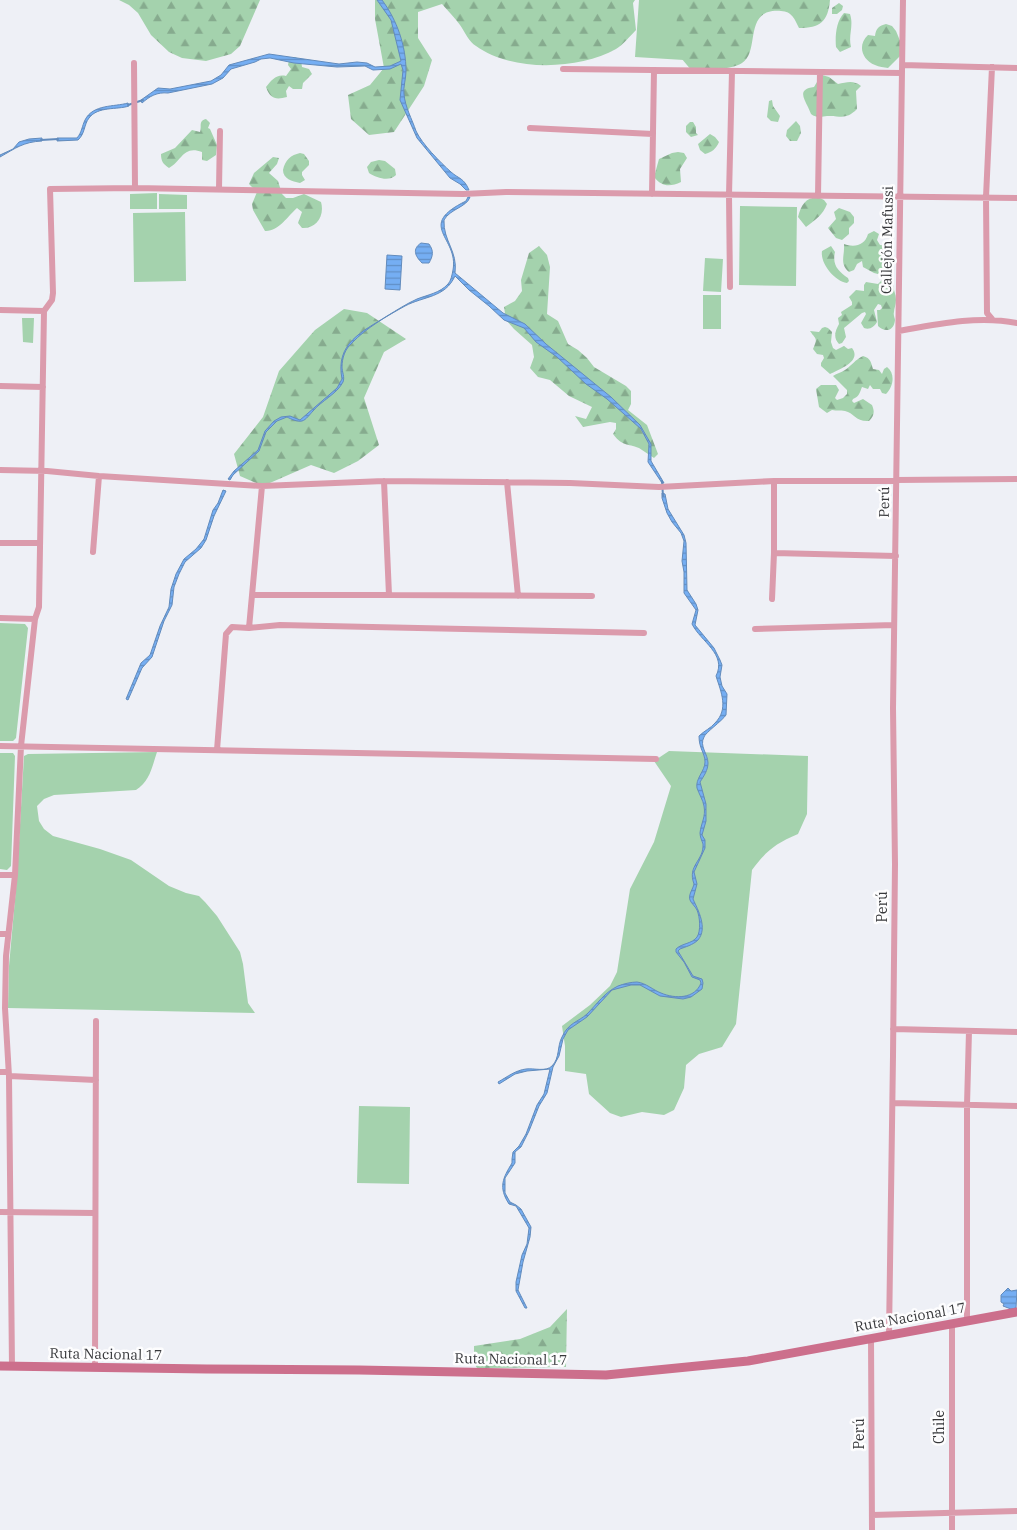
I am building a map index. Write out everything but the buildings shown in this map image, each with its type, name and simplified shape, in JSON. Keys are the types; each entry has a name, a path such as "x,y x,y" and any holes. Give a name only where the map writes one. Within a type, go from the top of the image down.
{"street":[{"name":"Callejón Mafussi","path":"897,480 903,0"},
{"path":"134,63 135,188"},
{"path":"992,67 986,197 988,313 992,319"},
{"path":"563,68 820,72 992,67 1017,68"},
{"path":"652,194 654,70"},
{"path":"730,287 729,195 732,71"},
{"path":"818,196 820,72"},
{"path":"530,128 653,134"},
{"path":"219,189 220,131"},
{"path":"12,1366 9,1074 5,1008 6,956 15,875 21,746 35,619 39,607 44,310 52,300 53,293 50,189 135,188 463,194 506,192 1017,198"},
{"path":"0,310 44,310"},
{"path":"899,331 940,324 992,319 1017,323"},
{"path":"0,386 43,386"},
{"path":"0,470 42,471 262,486 384,481 570,482 659,487 774,481 1017,479"},
{"path":"93,552 99,476"},
{"name":"Perú","path":"889,1335 893,1102 894,625 897,480"},
{"path":"384,481 388,594"},
{"path":"772,599 774,481"},
{"path":"507,482 518,596"},
{"path":"249,628 262,486"},
{"path":"0,543 40,544"},
{"path":"774,553 896,556"},
{"path":"253,595 592,596"},
{"path":"0,618 35,619"},
{"path":"217,750 226,634 232,628 280,625 644,633"},
{"path":"755,629 894,625"},
{"path":"0,746 656,759"},
{"path":"0,875 15,875"},
{"path":"0,934 8,934"},
{"path":"95,1368 96,1021"},
{"path":"893,1029 1017,1032"},
{"path":"967,1321 969,1031"},
{"path":"0,1072 96,1080"},
{"path":"893,1102 1017,1106"},
{"path":"0,1212 95,1213"},
{"name":"Ruta Nacional 17","path":"0,1366 606,1375 748,1361 1017,1312"},
{"name":"Chile","path":"952,1324 952,1530"},
{"name":"Perú","path":"871,1338 872,1530"},
{"path":"872,1515 1017,1511"}],"green space":[{"path":"119,0 260,0 240,46 231,54 206,61 182,58 169,52 151,35 138,13 129,5"},
{"path":"375,0 635,0 633,3 636,30 619,47 601,56 564,64 526,64 491,54 474,44 442,4 418,12 418,38 432,60 424,86 394,132 369,135 351,119 348,95 370,85 384,68 375,19"},
{"path":"639,0 688,0 684,60 635,57"},
{"path":"680,0 830,0 825,19 812,27 799,28 793,16 785,11 769,12 761,16 754,31 748,57 742,63 725,68 692,71 676,52 677,2"},
{"path":"839,3 843,6 842,10 837,14 832,14 832,8"},
{"path":"844,13 850,14 851,18 851,47 840,52 836,47 836,34 839,20"},
{"path":"886,24 892,26 896,31 903,48 902,54 888,68 871,63 862,52 863,43 868,35 875,36 878,28"},
{"path":"295,57 301,60 302,67 309,69 312,74 303,83 302,89 293,89 289,86 286,91 287,97 274,98 269,94 266,87 277,77 286,76 291,69 288,65 289,60"},
{"path":"817,76 829,77 838,84 853,82 861,86 856,91 857,109 853,113 842,117 819,117 811,114 803,94 809,88 814,87 817,82"},
{"path":"772,100 773,106 780,116 778,122 771,121 767,117 769,101"},
{"path":"206,119 210,123 208,128 217,145 216,155 207,161 202,160 202,152 196,150 187,152 169,168 165,165 161,154 175,148 192,130 200,132 201,122"},
{"path":"796,121 800,126 801,133 797,141 790,141 786,136 787,130"},
{"path":"693,122 698,135 691,137 686,132 686,126"},
{"path":"710,134 719,142 714,150 705,154 700,150 698,144"},
{"path":"678,152 684,153 687,158 680,169 681,182 673,185 660,183 654,177 659,159"},
{"path":"300,153 304,154 309,161 309,165 302,172 305,180 300,183 286,178 283,170 289,158"},
{"path":"273,157 279,158 277,164 269,173 278,181 282,194 286,198 293,198 304,194 321,202 322,212 315,224 302,228 298,223 302,212 297,208 274,229 265,231 253,210 252,204 257,192 249,184 254,173"},
{"path":"385,161 395,169 396,175 390,178 383,178 369,173 367,167 371,162"},
{"path":"157,193 157,209 130,209 130,194"},
{"path":"159,194 187,195 187,209 159,209"},
{"path":"818,197 827,204 816,220 806,227 798,217 801,209 804,203"},
{"path":"740,206 797,207 796,286 739,285"},
{"path":"839,208 850,212 854,217 854,223 849,228 849,234 842,240 836,238 828,228 836,219 834,212"},
{"path":"185,212 186,281 134,282 133,213"},
{"path":"874,231 879,234 877,240 880,245 887,246 890,251 886,262 891,266 891,273 886,276 874,273 863,267 862,261 857,264 854,270 849,272 843,263 844,244 859,245 865,241 868,234"},
{"path":"539,246 547,255 550,267 547,314 558,321 568,344 578,350 594,367 631,391 631,404 628,410 647,425 658,454 654,458 639,448 622,443 616,438 613,434 616,429 616,423 610,422 583,427 575,416 586,419 592,407 569,396 550,380 538,377 530,368 534,357 532,345 506,320 504,307 515,301 522,291 521,280 529,253"},
{"path":"831,246 835,252 835,264 848,278 849,281 847,283 837,279 823,261 822,251"},
{"path":"705,258 723,259 721,292 703,291"},
{"path":"888,278 893,280 896,297 893,327 889,330 883,330 878,326 877,310 882,308 878,304 874,310 877,322 875,325 870,328 864,328 861,323 866,314 865,312 862,313 844,328 846,337 839,344 835,337 839,324 838,318 842,315 841,312 852,305 849,297 856,290 864,291 866,282 878,284"},
{"path":"703,295 721,295 721,329 703,329"},
{"path":"344,309 367,313 406,339 384,352 364,398 379,445 358,461 334,473 311,465 263,486 240,476 234,454 263,417 279,371 315,330"},
{"path":"22,318 34,318 33,343 23,342"},
{"path":"825,327 832,332 831,342 833,348 836,350 844,346 848,349 852,348 854,353 852,361 830,374 821,366 824,358 823,355 817,354 813,349 816,339 810,331 819,332"},
{"path":"863,356 869,359 873,369 879,370 882,374 887,367 892,373 892,384 886,394 882,393 880,389 873,389 870,385 868,389 862,387 858,396 852,401 854,403 863,399 872,405 874,414 869,421 865,421 845,411 832,410 827,413 819,407 816,389 821,385 836,385 839,390 835,398 837,400 843,398 847,394 847,390 833,376 845,370"},
{"path":"0,623 25,624 28,628 16,738 13,741 0,741"},
{"path":"669,751 808,756 807,814 798,834 772,848 752,870 736,1024 722,1047 699,1054 686,1065 684,1088 674,1110 664,1115 642,1112 621,1117 610,1113 589,1094 586,1074 565,1071 565,1046 562,1026 590,1005 610,986 617,972 630,889 654,842 671,786 654,761"},
{"path":"157,752 147,778 136,790 54,795 44,799 37,806 39,821 44,829 53,836 131,860 169,886 199,896 217,916 240,952 248,1003 255,1013 8,1008 9,966 17,877 24,756 28,754"},
{"path":"0,753 13,753 15,756 11,866 7,870 0,869"},
{"path":"359,1106 410,1107 409,1184 357,1183"},
{"path":"567,1309 566,1367 477,1368 474,1363 474,1346 520,1339 550,1327"}],"water":[{"path":"377,0 382,0 400,34 406,62 405,99 416,131 432,153 463,181 469,190 466,190 450,178 417,138 400,100 403,70 401,64 390,69 373,70 365,66 337,67 294,63 270,58 261,59 231,69 223,78 212,84 157,94 142,103 141,100 158,88 170,89 211,81 221,75 229,65 269,54 339,64 357,62 367,63 375,67 390,66 401,61 391,20"},
{"path":"128,103 129,106 102,110 93,114 87,120 82,135 78,140 57,141 57,138 77,138 85,120 93,111"},
{"path":"42,138 42,141 25,144 0,157 0,155 13,149 19,142"},
{"path":"470,197 466,203 450,213 444,220 444,227 453,252 455,273 503,313 525,324 546,344 611,397 640,425 651,444 651,461 664,483 662,483 648,462 649,444 641,429 607,399 586,384 557,357 536,342 524,328 504,320 455,276 446,289 440,293 405,306 364,332 347,348 344,354 342,367 344,380 337,390 303,420 296,421 287,417 277,421 266,432 259,451 230,480 228,479 234,471 258,450 265,431 274,421 281,417 290,416 300,420 337,388 342,379 341,367 343,356 347,347 352,340 360,333 402,307 437,292 448,284 453,272 453,259 441,225 443,218 451,210 466,201"},
{"path":"421,243 429,244 432,249 429,263 422,263 416,255 416,248"},
{"path":"387,255 402,256 400,290 385,289"},
{"path":"223,490 226,491 214,516 206,540 201,548 185,562 179,574 174,587 172,605 164,621 152,657 142,668 128,700 126,699 141,663 150,655 169,607 171,589 176,574 184,559 204,539 213,510"},
{"path":"662,493 665,494 668,509 684,535 686,543 687,590 698,610 695,625 714,648 720,660 722,665 720,677 722,686 727,694 726,715 705,735 703,740 708,763 707,771 700,782 706,804 706,821 702,835 705,840 705,848 694,872 697,884 693,899 701,919 702,930 696,942 678,951 693,976 702,979 702,989 691,997 683,999 660,996 640,985 631,985 612,990 587,1017 568,1030 563,1039 559,1056 553,1067 547,1093 539,1106 521,1147 515,1152 515,1163 505,1178 505,1193 510,1202 521,1209 531,1227 518,1290 527,1308 525,1308 516,1291 516,1282 522,1255 527,1244 529,1228 516,1206 509,1204 504,1193 503,1183 506,1173 512,1163 513,1152 526,1134 537,1105 544,1094 550,1069 515,1074 499,1084 498,1082 522,1070 543,1069 552,1066 555,1063 564,1032 573,1023 587,1014 605,995 613,989 618,986 637,982 661,993 678,997 694,992 701,983 700,980 692,977 676,949 695,939 699,931 698,913 691,901 690,894 694,884 692,878 694,867 703,850 700,833 704,810 697,785 705,762 699,736 719,718 722,712 723,700 716,676 718,661 716,655 692,624 696,610 684,593 682,561 684,541 681,533 667,513"},
{"path":"1008,1288 1011,1291 1017,1290 1016,1308 1011,1309 1003,1306 1004,1304 1001,1302 1001,1295"}],"waterway":[{"path":"128,105 143,100"},
{"path":"41,140 58,139"},
{"path":"662,481 663,496"}]}
